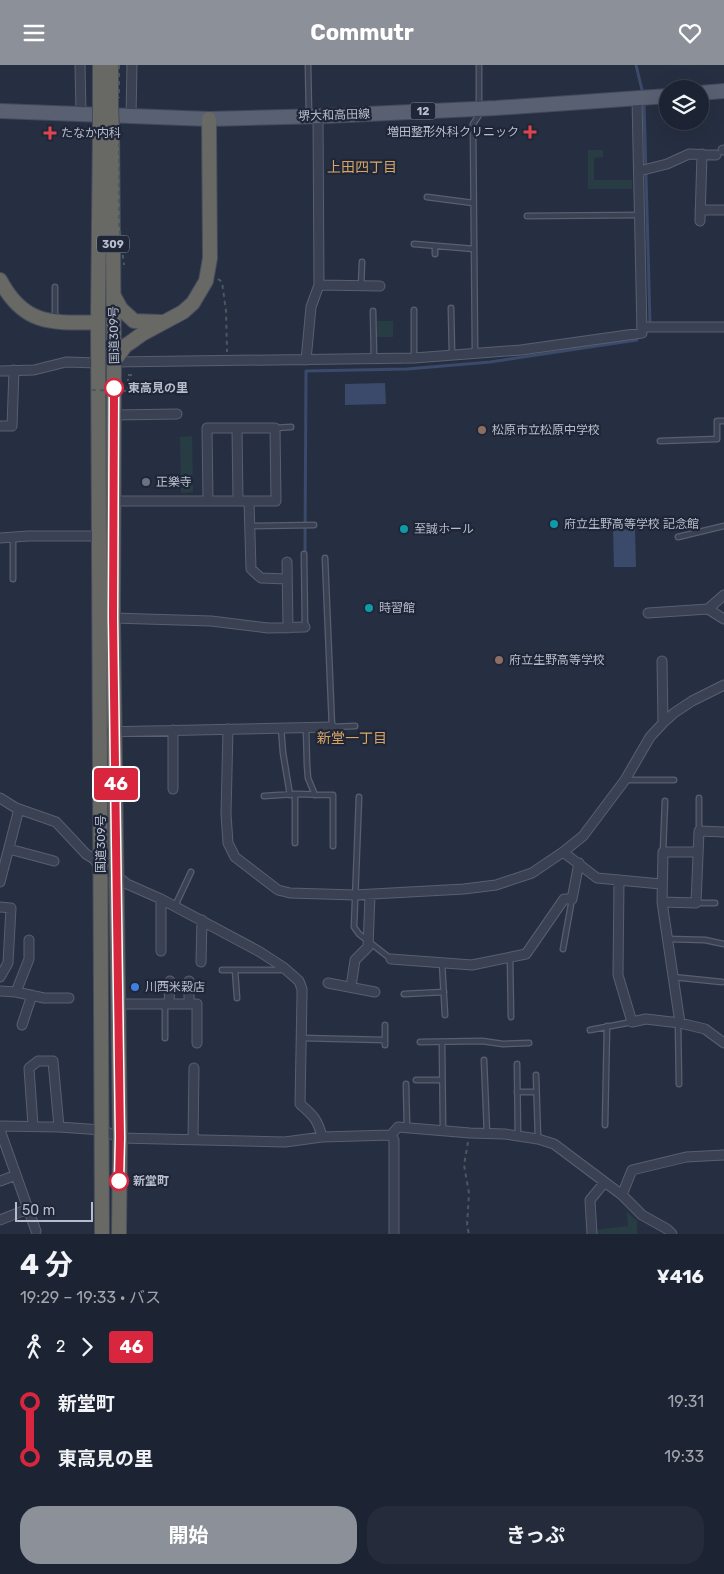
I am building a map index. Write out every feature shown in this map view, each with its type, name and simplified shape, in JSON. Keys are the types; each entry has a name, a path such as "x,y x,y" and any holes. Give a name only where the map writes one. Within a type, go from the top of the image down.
{"highway":[{"name":"国道309号","path":"100,65 110,106"},
{"name":"国道309号","path":"111,65 110,128 114,362 113,618 120,1138 119,1234"},
{"path":"114,362 124,346 142,334 183,313 194,303 206,281 210,257 209,119"},
{"name":"国道309号","path":"102,1234 98,322 110,128"},
{"path":"0,280 8,296 37,317 56,323 98,322"},
{"path":"113,295 122,309 134,321 165,322"}],"main road":[{"path":"709,92 724,91"},
{"name":"堺大和高田線","path":"0,111 209,119 481,109 659,97"}],"street":[{"path":"80,65 81,113"},
{"path":"131,115 132,65"},
{"path":"114,362 414,358 521,350 642,333 640,215 644,169 642,98"},
{"path":"306,360 311,307 319,285 314,116"},
{"path":"644,169 667,164 689,154 721,152"},
{"path":"700,221 702,154"},
{"path":"700,210 724,211"},
{"path":"319,285 380,286"},
{"path":"642,327 724,327"},
{"path":"0,371 34,370 66,362 98,363"},
{"path":"0,426 12,426 14,371"},
{"path":"114,415 177,414"},
{"path":"237,428 238,501"},
{"path":"114,501 208,501 276,501 275,428 208,429 208,501"},
{"path":"249,501 251,569 261,578 288,579"},
{"path":"0,538 28,535 99,536"},
{"path":"287,562 288,628"},
{"path":"708,609 724,595"},
{"path":"648,613 708,609 724,619"},
{"path":"113,618 212,621 268,628 305,627"},
{"path":"662,661 662,723"},
{"path":"228,729 228,843 235,857 278,889 290,893 370,895 496,885 532,873 583,836 625,780 650,737 662,723 692,701 724,685"},
{"path":"100,732 332,727"},
{"path":"172,730 173,789"},
{"path":"0,798 19,809 56,822 86,854 94,859 101,869 117,876 126,884 162,899 260,952 283,967 299,981 302,989 300,1104 312,1114 318,1123 322,1137"},
{"path":"0,882 19,809"},
{"path":"662,902 696,903 699,831 724,832"},
{"path":"9,849 54,861"},
{"path":"563,852 597,878 661,884"},
{"path":"679,1023 662,902 663,852 698,852"},
{"path":"391,959 472,965 526,953 564,899 572,899 579,863"},
{"path":"619,881 618,975 632,1022 646,1019 679,1023 705,1029 724,1043"},
{"path":"351,987 355,960 368,947 370,895"},
{"path":"161,951 162,899"},
{"path":"0,907 11,907 5,943 8,963 0,977"},
{"path":"201,962 202,920"},
{"path":"16,992 29,959 29,940"},
{"path":"167,1004 170,981"},
{"path":"188,981 189,1004"},
{"path":"328,983 375,992"},
{"path":"0,991 16,992 44,998 68,997"},
{"path":"22,1025 32,995"},
{"path":"118,1003 198,1004 197,1043"},
{"path":"33,1126 29,1068 38,1061 53,1061 59,1127"},
{"path":"193,1139 194,1068"},
{"path":"36,1231 0,1128 33,1126 102,1130 120,1138 286,1142 322,1137 391,1135 398,1127 407,1127 505,1134 538,1139 554,1144 622,1195 642,1215 667,1229 672,1234"},
{"path":"391,1135 394,1140 394,1234"},
{"path":"622,1195 632,1170 686,1157 724,1155"},
{"path":"0,1181 16,1175"},
{"path":"592,1234 590,1200 604,1183"},
{"path":"0,1220 28,1209"}],"lane":[{"path":"308,65 314,116"},
{"path":"475,353 473,124 481,109 479,65"},
{"path":"427,197 473,203"},
{"path":"527,216 640,215"},
{"path":"414,244 474,249"},
{"path":"435,246 435,255"},
{"path":"361,286 362,262"},
{"path":"55,287 56,323"},
{"path":"452,308 452,355"},
{"path":"414,310 414,358"},
{"path":"373,311 374,359"},
{"path":"660,441 717,439 717,421 724,421"},
{"path":"275,428 291,427"},
{"path":"250,527 314,525"},
{"path":"678,537 724,526"},
{"path":"13,537 13,579"},
{"path":"304,554 305,627"},
{"path":"325,558 332,727 355,726"},
{"path":"306,727 308,778 315,795"},
{"path":"281,728 282,753 293,795 295,843"},
{"path":"625,780 674,780"},
{"path":"264,796 333,795 333,846"},
{"path":"358,797 354,927 358,934 391,959"},
{"path":"699,831 700,798"},
{"path":"663,852 665,801"},
{"path":"175,906 191,872"},
{"path":"563,949 572,899"},
{"path":"696,903 715,903"},
{"path":"668,939 705,940 724,944"},
{"path":"510,957 511,1017"},
{"path":"442,963 445,1015"},
{"path":"222,970 280,970 283,967"},
{"path":"235,970 237,998"},
{"path":"673,977 722,983"},
{"path":"404,995 444,992"},
{"path":"165,1038 167,1004"},
{"path":"590,1030 632,1022"},
{"path":"679,1023 679,1084"},
{"path":"302,1038 385,1042 385,1025"},
{"path":"605,1125 607,1027"},
{"path":"420,1042 482,1041 503,1044 529,1043"},
{"path":"442,1042 443,1131"},
{"path":"484,1060 488,1134"},
{"path":"517,1064 518,1136"},
{"path":"536,1075 538,1139"},
{"path":"416,1080 442,1080"},
{"path":"406,1084 407,1127"},
{"path":"518,1092 536,1092"}],"path":[{"path":"110,106 118,65"},
{"path":"110,128 124,265"},
{"path":"208,271 222,282 226,311 228,361"},
{"path":"92,391 128,391 128,375 132,375"},
{"path":"469,1234 467,1227 469,1193 464,1165 470,1133"}],"green space":[{"path":"588,150 603,150 603,157 594,158 594,180 632,180 632,189 588,189"},
{"path":"377,321 393,321 393,337 377,337"},
{"path":"192,436 193,492 181,493 180,437"},
{"path":"627,1212 637,1221 637,1234 596,1234 596,1230 628,1226"}],"water":[{"path":"385,383 386,404 345,405 345,384"},
{"path":"635,529 636,567 614,567 613,530"}],"waterway":[{"path":"636,65 643,94"},
{"path":"644,102 650,323"},
{"path":"305,551 306,371 407,369 490,362 637,340"}],"bus line":[{"name":"46","path":"114,388 113,618 116,732 119,1181"}],"place":[{"name":"増田整形外科クリニック","path":"530,132"},
{"name":"たなか内科","path":"50,133"},
{"name":"東高見の里","path":"114,388"},
{"name":"松原市立松原中学校","path":"482,430"},
{"name":"正樂寺","path":"146,482"},
{"name":"府立生野高等学校 記念館","path":"554,524"},
{"name":"至誠ホール","path":"404,529"},
{"name":"時習館","path":"369,608"},
{"name":"府立生野高等学校","path":"499,660"},
{"name":"川西米穀店","path":"135,987"},
{"name":"新堂町","path":"119,1181"}],"district":[{"name":"上田四丁目","path":"362,167"},
{"name":"新堂一丁目","path":"352,738"}]}
